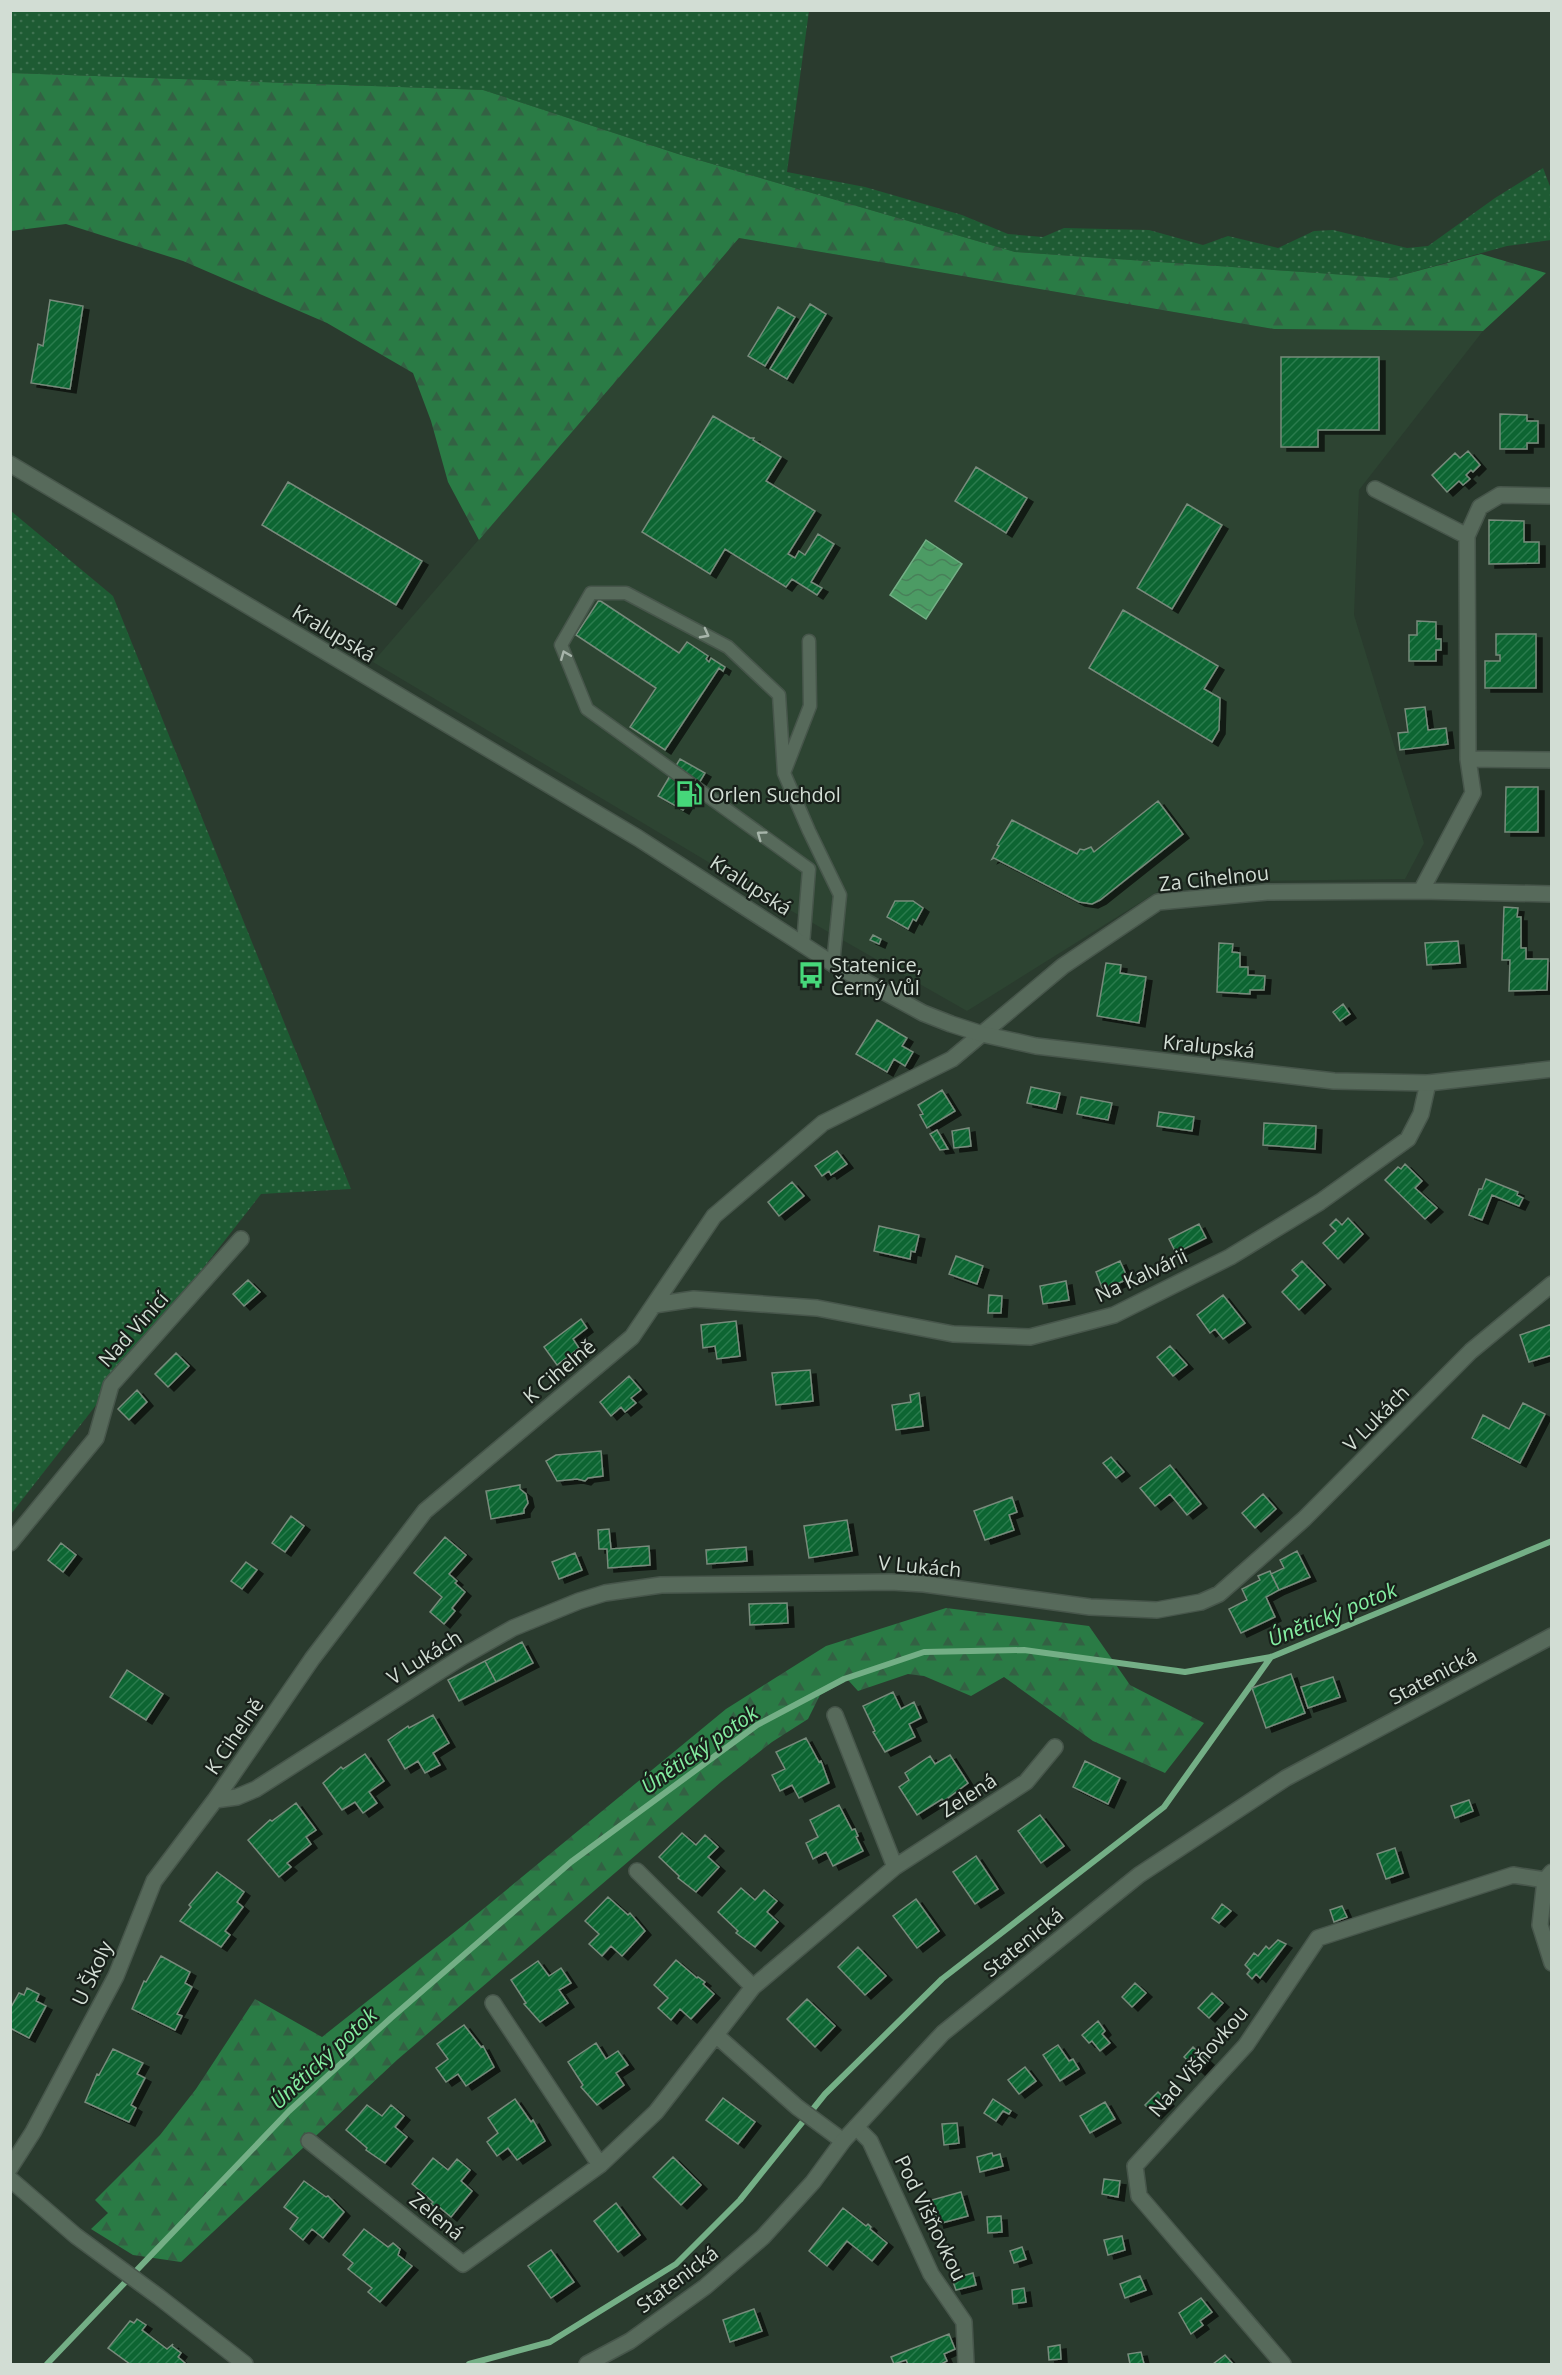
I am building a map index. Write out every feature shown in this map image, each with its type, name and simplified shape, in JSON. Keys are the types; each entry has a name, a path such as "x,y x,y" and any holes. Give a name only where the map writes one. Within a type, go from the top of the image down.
{"street":[{"name":"Kralupská","path":"10,464 638,838 833,964 923,1012 982,1034 1036,1046 1322,1080 1428,1083 1551,1069"},
{"path":"1375,489 1467,536"},
{"path":"1421,891 1473,793 1468,759 1467,536 1480,507 1500,495 1551,496"},
{"path":"1468,759 1551,760"},
{"name":"Za Cihelnou","path":"982,1034 1063,966 1158,902 1267,892 1421,891 1551,894"},
{"name":"K Cihelně","path":"215,1800 312,1659 425,1511 632,1337 714,1216 823,1123 952,1059 982,1034"},
{"name":"Na Kalvárii","path":"654,1305 694,1299 818,1308 953,1334 1030,1337 1114,1315 1240,1251 1320,1202 1408,1139 1421,1114 1428,1083"},
{"name":"Nad Vinicí","path":"10,1543 96,1438 111,1385 241,1239"},
{"name":"V Lukách","path":"215,1800 237,1797 256,1789 462,1657 513,1628 579,1601 621,1590 661,1585 891,1582 924,1584 1090,1607 1157,1610 1201,1602 1219,1594 1304,1519 1471,1351 1551,1284"},
{"name":"Statenická","path":"587,2364 630,2341 705,2288 763,2237 813,2182 843,2141 943,2033 1138,1875 1286,1778 1551,1636"},
{"path":"835,1714 895,1867"},
{"name":"Zelená","path":"309,2141 463,2264 600,2165 656,2112 753,1987 895,1867 1026,1782 1054,1747"},
{"name":"U Školy","path":"10,2168 33,2132 116,1976 154,1881 215,1800"},
{"path":"637,1871 753,1987"},
{"name":"Nad Višňovkou","path":"1283,2364 1138,2196 1135,2166 1246,2045 1318,1938 1513,1875 1548,1876"},
{"path":"1548,1876 1540,1925 1551,1963"},
{"path":"494,2003 600,2165"},
{"path":"717,2036 797,2107 843,2141"},
{"name":"Pod Višňovkou","path":"856,2127 870,2140 931,2274 964,2322 966,2364"},
{"path":"10,2179 76,2236 244,2364"}],"lane":[{"path":"803,945 809,869 587,709 561,645 591,592 626,592 728,647 779,695 784,773 840,894 833,964"},
{"path":"784,773 810,706 809,641"}],"shaded area":[{"path":"11,11 809,11 787,172 865,187 962,215 1008,234 1043,237 1064,228 1149,230 1203,245 1228,236 1278,248 1314,231 1333,230 1407,248 1428,246 1495,198 1543,168 1551,189 1551,240 1507,246 1391,278 1015,252 678,154 483,90 11,73"},
{"path":"739,238 1274,329 1483,331 1359,490 1354,615 1424,843 1405,879 1173,882 967,1011 767,897 373,662"},
{"path":"11,511 113,596 351,1189 261,1194 11,1514"}],"green space":[{"path":"11,73 483,90 678,154 1015,252 1391,278 1481,254 1546,273 1483,331 1274,329 739,238 479,540 448,482 431,421 413,373 327,323 183,261 66,224 11,231"},
{"path":"946,1608 1089,1626 1130,1685 1204,1723 1165,1773 1093,1741 1004,1677 971,1696 924,1676 908,1674 858,1691 848,1680 820,1695 808,1719 772,1742 721,1782 397,2060 181,2262 133,2255 91,2229 108,2213 95,2200 160,2135 196,2089 255,1999 322,2037 471,1919 726,1709 826,1646"}],"water":[{"path":"926,540 962,564 926,619 890,595"}],"building":[{"path":"50,300 83,306 70,389 31,383 38,344 43,346"},
{"path":"810,304 826,314 787,379 770,369"},
{"path":"778,307 795,317 765,366 748,356"},
{"path":"1281,357 1379,357 1379,430 1318,430 1318,447 1281,447"},
{"path":"1500,414 1527,415 1527,421 1538,421 1538,443 1527,443 1527,449 1500,449"},
{"path":"713,416 750,438 754,438 753,440 781,457 766,481 815,511 788,554 795,558 799,551 805,555 818,534 834,544 811,582 822,588 817,595 792,579 786,587 725,549 710,574 642,532"},
{"path":"1468,451 1480,465 1466,475 1470,479 1463,485 1459,481 1447,492 1432,475 1455,453 1460,458"},
{"path":"976,467 1027,498 1006,533 955,501"},
{"path":"288,482 422,561 396,605 262,525"},
{"path":"1187,504 1222,525 1172,609 1137,588"},
{"path":"1489,520 1524,521 1524,542 1539,542 1539,563 1489,564"},
{"path":"599,600 679,653 687,642 708,656 706,659 709,662 711,658 725,667 723,671 719,668 665,750 630,727 656,688 576,635"},
{"path":"1123,610 1218,666 1204,689 1220,698 1219,730 1212,742 1089,668"},
{"path":"1417,621 1436,622 1436,639 1441,639 1441,650 1436,650 1436,661 1409,661 1409,635 1417,635"},
{"path":"1496,634 1536,634 1536,688 1485,688 1485,661 1500,661 1500,655 1496,655"},
{"path":"1425,707 1428,730 1446,728 1448,744 1400,750 1398,733 1408,732 1405,709"},
{"path":"680,759 705,773 683,810 658,796"},
{"path":"1506,787 1538,787 1538,832 1505,832"},
{"path":"1158,801 1183,834 1092,904 1079,902 992,859 999,846 997,845 1012,820 1077,854 1080,849 1091,847 1094,852"},
{"path":"895,901 913,901 923,908 916,921 913,919 908,929 887,917"},
{"path":"1504,907 1518,908 1517,917 1521,917 1521,948 1526,948 1526,959 1548,959 1547,990 1509,991 1510,960 1502,960"},
{"path":"873,935 881,939 879,944 870,940"},
{"path":"1458,941 1460,963 1427,965 1425,943"},
{"path":"1219,943 1233,944 1232,952 1240,953 1240,967 1248,967 1248,975 1265,976 1264,990 1250,990 1250,994 1217,992"},
{"path":"1106,963 1121,965 1120,973 1146,977 1139,1023 1097,1016"},
{"path":"1343,1004 1350,1014 1340,1021 1333,1012"},
{"path":"877,1020 907,1038 902,1046 913,1052 905,1066 894,1059 887,1072 856,1054"},
{"path":"1031,1087 1060,1093 1056,1109 1027,1103"},
{"path":"942,1090 955,1111 927,1128 918,1105"},
{"path":"1081,1097 1112,1103 1108,1120 1077,1114"},
{"path":"1159,1112 1194,1117 1192,1131 1157,1126"},
{"path":"1264,1123 1316,1126 1315,1149 1263,1145"},
{"path":"969,1128 971,1146 954,1148 952,1131"},
{"path":"937,1130 948,1149 940,1150 930,1134"},
{"path":"837,1151 847,1164 831,1175 829,1171 822,1176 815,1166"},
{"path":"1405,1164 1422,1181 1415,1188 1437,1208 1425,1219 1385,1180 1398,1167 1401,1169"},
{"path":"1486,1179 1518,1192 1517,1195 1523,1198 1519,1206 1492,1195 1482,1220 1469,1215 1479,1189 1482,1189"},
{"path":"792,1182 804,1196 779,1216 768,1202"},
{"path":"1348,1218 1363,1234 1338,1259 1323,1243 1336,1231 1330,1225 1336,1219 1342,1225"},
{"path":"1199,1224 1206,1238 1176,1253 1169,1239"},
{"path":"879,1226 919,1235 915,1252 911,1251 910,1259 874,1251"},
{"path":"956,1256 983,1266 977,1284 949,1274"},
{"path":"1120,1261 1128,1279 1103,1290 1096,1272"},
{"path":"1302,1261 1325,1285 1299,1310 1282,1292 1298,1276 1292,1270"},
{"path":"248,1280 260,1292 244,1306 233,1294"},
{"path":"1066,1281 1069,1300 1043,1304 1040,1286"},
{"path":"989,1295 1002,1296 1001,1313 988,1313"},
{"path":"1223,1295 1245,1323 1223,1339 1215,1329 1210,1333 1197,1315"},
{"path":"581,1319 587,1328 573,1339 579,1348 557,1365 544,1347"},
{"path":"736,1321 740,1356 717,1359 715,1346 703,1348 701,1325"},
{"path":"1552,1324 1552,1355 1529,1362 1520,1335"},
{"path":"1170,1346 1187,1365 1173,1376 1157,1357"},
{"path":"176,1353 189,1366 168,1387 155,1374"},
{"path":"810,1370 813,1401 776,1405 772,1373"},
{"path":"629,1376 641,1390 631,1398 636,1403 625,1412 621,1407 611,1416 600,1402"},
{"path":"137,1390 147,1402 129,1420 118,1409"},
{"path":"919,1393 923,1426 896,1430 892,1405 911,1402 910,1395"},
{"path":"1523,1403 1545,1414 1520,1463 1472,1438 1483,1415 1509,1429"},
{"path":"601,1451 603,1476 588,1478 585,1481 577,1479 557,1481 546,1461 556,1455"},
{"path":"1111,1457 1124,1472 1116,1478 1103,1463"},
{"path":"1170,1465 1201,1504 1187,1515 1170,1494 1155,1506 1140,1488"},
{"path":"520,1485 520,1489 526,1494 528,1503 524,1513 491,1519 486,1491"},
{"path":"1263,1494 1276,1509 1255,1528 1242,1513"},
{"path":"1012,1497 1017,1512 1009,1515 1014,1530 985,1540 974,1511"},
{"path":"291,1516 304,1526 285,1552 272,1543"},
{"path":"847,1520 852,1551 809,1558 804,1526"},
{"path":"609,1529 611,1549 649,1546 650,1565 608,1568 607,1549 599,1549 598,1530"},
{"path":"445,1537 466,1555 449,1574 465,1592 452,1608 455,1611 444,1624 430,1612 442,1597 414,1573"},
{"path":"61,1543 76,1555 63,1572 48,1560"},
{"path":"746,1547 747,1561 707,1564 706,1550"},
{"path":"1297,1551 1310,1577 1279,1590 1271,1574 1284,1568 1280,1560"},
{"path":"575,1553 582,1570 559,1579 552,1562"},
{"path":"246,1562 257,1570 242,1589 231,1581"},
{"path":"1270,1571 1279,1590 1266,1597 1275,1617 1241,1633 1229,1609 1247,1600 1242,1589 1260,1580 1258,1576"},
{"path":"787,1603 788,1623 750,1625 749,1604"},
{"path":"522,1642 533,1663 496,1682 485,1661"},
{"path":"485,1661 496,1682 459,1701 448,1680"},
{"path":"127,1670 163,1694 146,1720 110,1697"},
{"path":"1291,1674 1305,1713 1266,1728 1252,1688"},
{"path":"1333,1677 1340,1697 1308,1708 1301,1687"},
{"path":"893,1692 901,1709 914,1702 921,1718 909,1724 915,1737 885,1752 873,1732 875,1731 863,1706"},
{"path":"433,1715 449,1743 433,1753 440,1765 425,1773 418,1761 405,1769 388,1740 408,1726 409,1728"},
{"path":"806,1738 819,1762 821,1761 829,1783 799,1798 792,1785 780,1791 772,1775 785,1769 776,1752"},
{"path":"365,1754 384,1781 369,1792 377,1803 363,1813 355,1802 342,1810 323,1783 341,1767 343,1769"},
{"path":"950,1755 968,1783 944,1801 942,1799 917,1815 899,1787 909,1780 905,1773 930,1756 935,1764"},
{"path":"1085,1761 1120,1778 1108,1804 1073,1787"},
{"path":"1469,1800 1473,1811 1455,1818 1451,1806"},
{"path":"296,1803 316,1830 306,1837 311,1844 287,1863 291,1867 279,1877 248,1840 270,1820 272,1821"},
{"path":"839,1805 852,1830 855,1829 863,1851 833,1866 826,1852 813,1859 806,1843 818,1837 810,1820"},
{"path":"1040,1815 1064,1846 1041,1863 1018,1831"},
{"path":"682,1833 696,1845 705,1835 718,1847 708,1857 719,1867 696,1892 678,1878 679,1876 659,1857"},
{"path":"1395,1848 1403,1873 1386,1879 1377,1854"},
{"path":"976,1856 998,1889 975,1904 953,1872"},
{"path":"217,1872 244,1892 237,1902 243,1907 225,1931 230,1935 221,1947 180,1921 191,1907 189,1905"},
{"path":"741,1888 755,1900 764,1890 777,1901 767,1912 778,1922 755,1947 736,1933 738,1931 718,1912"},
{"path":"608,1897 628,1915 630,1913 645,1931 622,1956 611,1946 602,1956 589,1944 599,1934 585,1921"},
{"path":"916,1899 939,1931 917,1948 893,1916"},
{"path":"1222,1904 1231,1911 1219,1923 1212,1918"},
{"path":"1342,1906 1347,1917 1334,1922 1330,1910"},
{"path":"1278,1940 1286,1944 1260,1978 1256,1974 1252,1979 1247,1974 1250,1970 1245,1965 1254,1953 1258,1956 1266,1946 1269,1949"},
{"path":"858,1947 886,1976 865,1995 838,1967"},
{"path":"161,1956 190,1972 185,1983 192,1987 177,2014 182,2016 175,2030 132,2009 144,1981 146,1982"},
{"path":"676,1960 705,1982 703,1984 714,1994 691,2019 680,2009 671,2020 658,2008 668,1998 654,1985"},
{"path":"538,1961 549,1976 561,1968 571,1983 559,1990 568,2003 540,2022 524,2004 526,2003 511,1980"},
{"path":"1135,1983 1146,1993 1132,2007 1122,1997"},
{"path":"27,1988 39,1994 36,2001 46,2006 29,2038 10,2028 10,2009 19,1993 24,1995"},
{"path":"1212,1993 1223,2003 1209,2018 1198,2008"},
{"path":"807,1999 835,2026 815,2047 787,2019"},
{"path":"1098,2021 1105,2031 1102,2034 1110,2043 1100,2051 1092,2041 1089,2043 1082,2035"},
{"path":"464,2025 481,2047 483,2046 494,2067 466,2086 458,2074 446,2082 436,2068 448,2059 437,2044"},
{"path":"596,2043 606,2059 618,2051 628,2065 616,2073 624,2085 597,2105 581,2087 583,2085 568,2062"},
{"path":"1058,2045 1069,2061 1073,2059 1079,2069 1060,2081 1043,2055"},
{"path":"1193,2047 1208,2061 1199,2071 1184,2057"},
{"path":"113,2049 143,2063 137,2074 145,2078 131,2105 136,2108 129,2122 85,2102 97,2074 99,2075"},
{"path":"1025,2067 1036,2081 1019,2094 1008,2080"},
{"path":"1158,2092 1168,2102 1155,2115 1145,2105"},
{"path":"723,2098 755,2122 738,2144 706,2120"},
{"path":"515,2099 531,2122 533,2120 545,2141 517,2160 508,2148 497,2156 487,2142 498,2133 488,2118"},
{"path":"993,2099 1011,2111 1009,2114 1003,2111 996,2121 984,2113"},
{"path":"1105,2102 1115,2119 1090,2133 1080,2116"},
{"path":"367,2105 382,2116 391,2105 404,2116 395,2127 407,2137 385,2163 366,2150 367,2148 346,2130"},
{"path":"957,2123 959,2143 944,2145 942,2124"},
{"path":"992,2153 993,2156 1000,2154 1003,2166 980,2172 977,2157"},
{"path":"673,2157 701,2185 681,2205 653,2177"},
{"path":"433,2158 448,2170 457,2159 470,2170 461,2181 472,2191 451,2217 439,2207 438,2209 431,2204 433,2202 412,2184"},
{"path":"1104,2179 1120,2181 1118,2197 1102,2194"},
{"path":"304,2181 326,2197 328,2196 344,2212 323,2238 312,2229 303,2240 290,2229 298,2218 284,2207"},
{"path":"961,2192 968,2216 938,2224 932,2200"},
{"path":"616,2203 640,2235 618,2252 594,2221"},
{"path":"843,2208 866,2226 868,2224 870,2229 887,2243 872,2261 847,2241 827,2266 809,2251"},
{"path":"1001,2216 1002,2232 988,2233 987,2217"},
{"path":"364,2229 388,2247 393,2243 400,2249 398,2255 412,2266 380,2302 368,2292 372,2288 348,2269 353,2263 343,2255"},
{"path":"1122,2236 1125,2250 1108,2255 1104,2240"},
{"path":"1022,2247 1026,2259 1014,2263 1010,2251"},
{"path":"551,2250 574,2282 551,2298 528,2266"},
{"path":"973,2273 976,2285 956,2290 952,2279"},
{"path":"1140,2276 1146,2290 1125,2298 1120,2284"},
{"path":"1024,2288 1026,2302 1013,2304 1012,2290"},
{"path":"1201,2298 1212,2312 1200,2321 1203,2325 1191,2334 1179,2313"},
{"path":"754,2309 762,2331 730,2342 723,2320"},
{"path":"137,2319 146,2325 142,2330 167,2349 173,2344 172,2346 181,2353 178,2357 185,2363 130,2364 108,2348 130,2321 134,2323"},
{"path":"949,2334 955,2349 944,2354 947,2361 941,2364 908,2364 906,2360 894,2364 891,2357"},
{"path":"1060,2345 1061,2359 1049,2360 1048,2347"},
{"path":"1141,2352 1144,2364 1130,2364 1128,2354"},
{"path":"1225,2355 1233,2364 1213,2364"}],"waterway":[{"name":"Únětický potok","path":"47,2364 289,2111 391,2018 571,1862 757,1725 844,1679 924,1652 1024,1650 1185,1672 1271,1657 1552,1541"},
{"path":"469,2364 550,2342 676,2264 740,2200 825,2094 942,1979 1164,1807 1271,1657"}],"place":[{"name":"Orlen Suchdol","path":"689,794"},
{"name":"Statenice, Černý Vůl","path":"811,975"}]}
